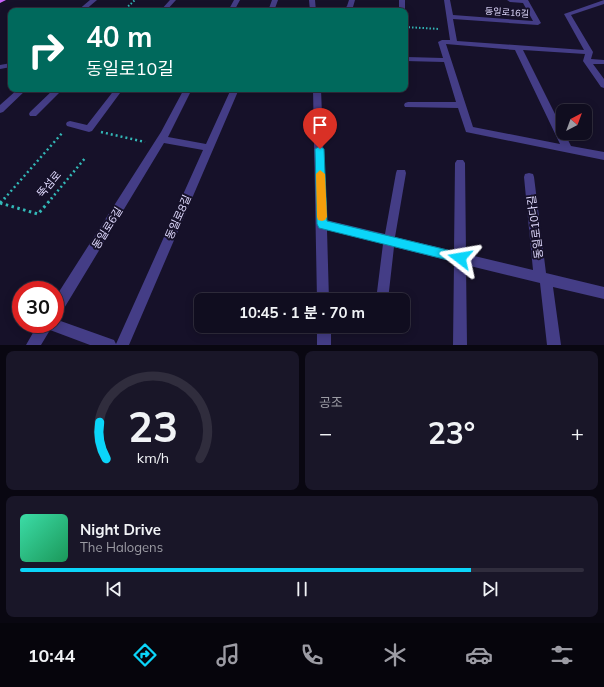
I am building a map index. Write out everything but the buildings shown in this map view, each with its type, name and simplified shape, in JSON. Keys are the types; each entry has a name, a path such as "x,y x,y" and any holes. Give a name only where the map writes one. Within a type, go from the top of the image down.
{"street":[{"path":"84,8 94,0"},
{"path":"166,8 173,0"},
{"path":"447,0 454,43"},
{"name":"동일로16길","path":"449,17 538,23 525,0 510,0"},
{"path":"604,2 567,14 604,85"},
{"path":"604,62 588,56 518,48 442,42 469,130 604,156"},
{"path":"518,48 568,150"},
{"path":"408,59 448,60"},
{"path":"0,110 20,92"},
{"path":"33,114 56,92"},
{"path":"70,124 89,129 118,92"},
{"name":"동일로6길","path":"64,296 160,142 186,92"},
{"name":"동일로8길","path":"122,345 234,92"},
{"path":"317,92 323,293"},
{"path":"408,105 462,105"},
{"path":"160,142 209,148"},
{"path":"460,163 460,345"},
{"path":"383,293 401,173"},
{"name":"동일로10다길","path":"529,178 554,345"},
{"name":"동일로10다길","path":"322,224 604,293"},
{"path":"64,329 109,345"},
{"path":"33,345 40,333"},
{"path":"324,333 324,345"}],"path":[{"path":"127,8 135,0"},
{"path":"408,27 451,30"},
{"name":"뚝섬로","path":"70,124 0,203 38,214 86,157"},
{"path":"89,129 160,142"}],"slow traffic":[{"path":"320,174 322,217"}],"route":[{"path":"320,149 322,224 460,258"}]}
